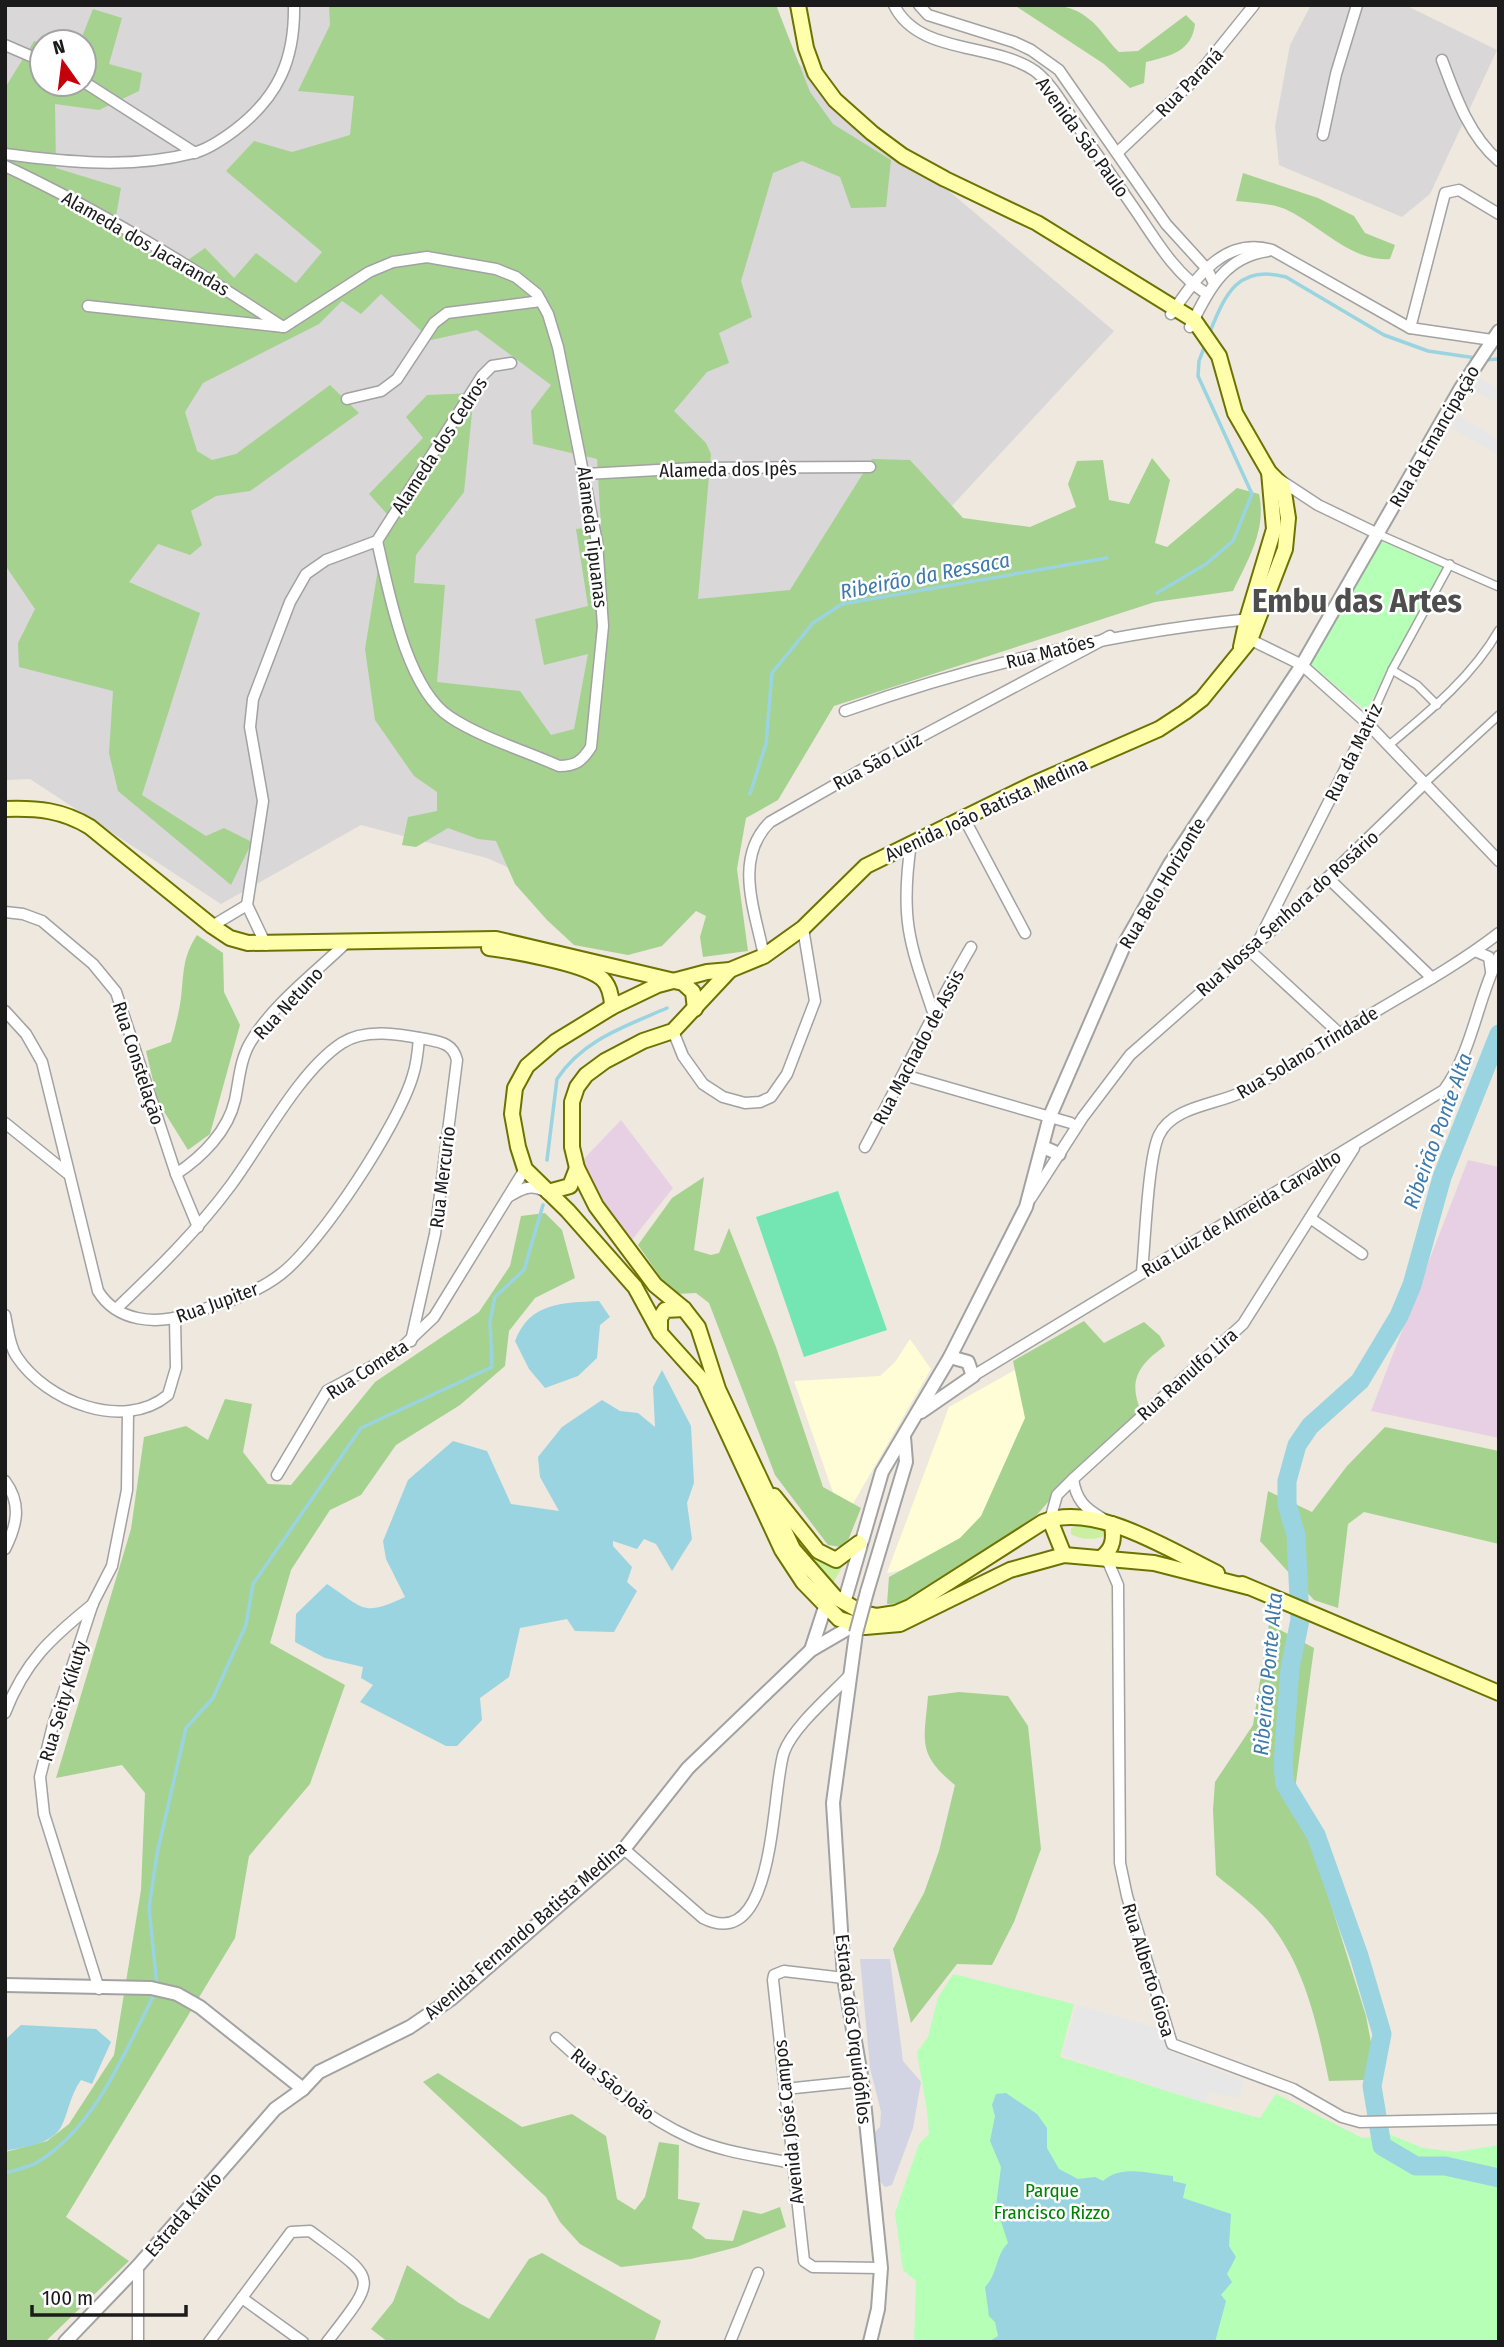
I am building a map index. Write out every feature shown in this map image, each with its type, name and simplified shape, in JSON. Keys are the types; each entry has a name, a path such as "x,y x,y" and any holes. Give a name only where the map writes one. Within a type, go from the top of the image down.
{"main road":[{"path":"798,5 806,48 815,73 835,100 872,133 903,156 945,179 1037,223 1161,300 1200,331 1219,356 1235,413 1285,498 1288,534 1250,636"},
{"name":"Avenida João Batista Medina","path":"453,939 545,959 594,974 607,986 612,1007 673,980 730,970 764,956 803,928 866,866 1173,722 1202,699 1250,636"},
{"name":"Avenida João Batista Medina","path":"5,809 39,808 68,814 90,827 230,938 266,945 481,937 514,942 673,980"},
{"name":"Avenida João Batista Medina","path":"695,1009 730,970"},
{"path":"673,980 690,987 695,1009 673,1031 643,1041 605,1061 586,1075 577,1087 572,1102 570,1128 577,1168 607,1224 655,1286 684,1310 703,1339 715,1382 793,1549 813,1575 844,1603 877,1616 903,1610 1050,1520 1089,1518 1112,1524 1248,1587 1499,1693"},
{"path":"612,1007 536,1056 520,1077 515,1088 512,1114 524,1169 635,1287 660,1333 704,1382 782,1550 803,1582 825,1607 855,1629 900,1623 1010,1570 1064,1555 1154,1563 1248,1587"},
{"path":"548,1192 570,1186 577,1168"},
{"path":"660,1333 660,1318 665,1310 684,1310"},
{"path":"762,1482 824,1556 836,1560 859,1543"},
{"path":"1050,1520 1064,1555"},
{"path":"1102,1557 1109,1552 1114,1539 1112,1524"}],"street":[{"path":"5,154 90,162 153,160 195,153 227,136 270,99 290,50 295,5"},
{"name":"Avenida São Paulo","path":"894,5 901,19 912,29 940,40 1003,56 1035,72 1045,81 1167,257 1193,285 1207,293"},
{"name":"Avenida São Paulo","path":"919,5 928,15 1014,42 1050,64 1074,88 1166,225 1207,268 1214,283"},
{"name":"Rua Paraná","path":"1117,153 1198,76 1254,5"},
{"path":"1323,135 1336,74 1357,5"},
{"path":"5,46 28,55"},
{"path":"1442,60 1461,109 1472,128 1499,161"},
{"path":"98,91 195,153"},
{"name":"Alameda dos Jacarandas","path":"5,166 85,204 188,265 284,327"},
{"path":"1410,328 1439,205 1448,190 1459,190 1499,214"},
{"path":"1174,311 1207,268 1237,248 1255,245 1272,250 1410,328 1437,335 1492,339"},
{"path":"1200,331 1207,293 1214,283 1235,261 1253,253 1272,250"},
{"name":"Alameda Tipuanas","path":"284,327 369,272 393,262 427,257 458,261 516,277 541,300 558,347 586,474 601,576 603,626 591,747 583,759 574,766 559,766 452,719 435,706 413,670 377,541"},
{"path":"347,399 381,391 397,379 434,323 447,313 541,300"},
{"path":"88,306 284,327"},
{"name":"Rua da Emancipação","path":"1303,665 1461,388 1492,339"},
{"name":"Alameda dos Cedros","path":"377,541 482,376 492,366 510,363"},
{"name":"Alameda dos Ipês","path":"586,474 694,468 870,467"},
{"path":"1274,476 1318,505 1499,587"},
{"path":"266,945 247,905 263,819 263,801 250,727 253,699 290,602 306,574 326,560 377,541"},
{"name":"Rua da Matriz","path":"1258,941 1368,724 1392,670 1450,564"},
{"path":"1389,745 1437,705 1484,656 1499,630"},
{"name":"Rua Matões","path":"845,711 1033,654 1110,636 1250,636"},
{"name":"Rua São Luiz","path":"764,956 748,872 750,852 758,834 771,822 905,745 1110,636"},
{"path":"1250,636 1303,665 1368,724 1499,861"},
{"name":"Rua Belo Horizonte","path":"1026,1207 1049,1116 1126,941 1170,864 1303,665"},
{"path":"1392,670 1417,685 1437,705"},
{"name":"Rua Nossa Senhora do Rosário","path":"1026,1207 1083,1117 1130,1055 1328,878 1499,715"},
{"path":"964,818 1025,933"},
{"path":"911,843 904,905 906,926 933,1012"},
{"path":"1328,878 1432,978"},
{"path":"212,926 247,905"},
{"name":"Rua Constelação","path":"5,912 42,921 93,964 116,992 176,1174 198,1227"},
{"path":"673,1031 682,1056 703,1084 723,1097 745,1103 760,1102 771,1097 787,1074 816,1002 803,928"},
{"name":"Rua Solano Trindade","path":"1142,1272 1154,1157 1159,1135 1170,1121 1265,1081 1475,951 1499,933"},
{"name":"Rua Netuno","path":"176,1174 201,1157 227,1118 234,1104 245,1052 266,1020 347,942"},
{"name":"Rua Machado de Assis","path":"865,1147 904,1075 933,1012 971,947"},
{"path":"1248,949 1339,1033"},
{"path":"1475,951 1489,957 1491,971"},
{"name":"Rua Luiz de Almeida Carvalho","path":"916,1415 973,1376 1444,1090 1468,1048 1491,971 1499,956"},
{"path":"5,1011 26,1034 42,1062 94,1282 101,1296 116,1309 198,1227 326,1055 344,1041 360,1035 418,1038"},
{"name":"Rua Jupiter","path":"116,1309 147,1321 175,1319 256,1290 281,1275 303,1254 330,1219 385,1135 413,1077 418,1038"},
{"name":"Rua Mercurio","path":"411,1341 435,1234 457,1060 451,1047 418,1038"},
{"path":"904,1075 1071,1123 1072,1135"},
{"name":"Rua Nossa Senhora do Rosário","path":"1071,1123 1083,1117"},
{"path":"5,1123 67,1174"},
{"name":"Rua Ranulfo Lira","path":"1050,1520 1057,1496 1073,1479 1243,1324 1356,1145"},
{"path":"1042,1147 1059,1154"},
{"name":"Rua Cometa","path":"277,1475 327,1391 395,1354 411,1341 450,1295 524,1169"},
{"path":"508,1197 535,1186 548,1192"},
{"path":"844,1603 859,1543 882,1472 942,1372 1026,1207"},
{"path":"1310,1218 1362,1254"},
{"path":"5,1315 17,1357 43,1382 78,1404 128,1412 156,1404 167,1395 174,1382 175,1319"},
{"path":"950,1357 968,1362 973,1376"},
{"path":"942,1372 947,1387 953,1391"},
{"name":"Rua Seity Kikuty","path":"99,1989 40,1796 40,1777 53,1725 93,1603 112,1566 127,1490 128,1412"},
{"path":"882,1472 906,1462 904,1437"},
{"name":"Estrada dos Orquidófilos","path":"870,2342 878,2309 881,2268 862,2081 844,1978 833,1803 855,1629 906,1462"},
{"path":"1073,1479 1076,1495 1082,1504 1112,1524"},
{"path":"5,1481 17,1505 16,1521 5,1549"},
{"name":"Rua Alberto Giosa","path":"1102,1557 1110,1564 1118,1585 1121,1863 1127,1896 1171,2044 1293,2089 1342,2117 1370,2123 1499,2119"},
{"path":"5,1713 23,1672 38,1652 93,1603"},
{"name":"Avenida Fernando Batista Medina","path":"811,1650 825,1607"},
{"name":"Avenida Fernando Batista Medina","path":"303,2089 319,2072 410,2027 451,1998 624,1849 688,1768 811,1650 855,1629"},
{"path":"624,1849 702,1918 715,1924 738,1920 747,1912 769,1857 778,1775 785,1750 850,1675"},
{"name":"Avenida José Campos","path":"844,1978 784,1971 774,1975 792,2163 805,2264 881,2268"},
{"path":"5,1985 151,1988 186,1998 303,2089"},
{"name":"Rua São João","path":"556,2038 605,2083 646,2115 691,2139 724,2150 792,2163"},
{"path":"785,2089 862,2081"},
{"name":"Estrada Kaiko","path":"65,2342 138,2266 275,2109 303,2089"},
{"path":"209,2342 291,2232 310,2231 360,2268 365,2278 360,2299 327,2342"},
{"path":"138,2266 139,2341"},
{"path":"730,2342 758,2273"},
{"path":"242,2298 303,2342"}],"shaded area":[{"path":"5,5 730,5 1114,331 585,902 487,858 361,825 221,904 30,779 5,780"},
{"path":"1311,5 1405,5 1497,50 1430,194 1402,217 1279,165 1275,126 1290,45"},
{"path":"1480,379 1499,388 1499,403 1472,390"},
{"path":"1459,416 1499,440 1499,455 1451,428"},
{"path":"621,1120 673,1188 628,1245 601,1211 582,1161"},
{"path":"1468,1160 1499,1167 1499,1438 1371,1411"},
{"path":"910,1339 931,1369 843,1521 794,1381 880,1376 895,1362"},
{"path":"1049,1351 1017,1472 947,1561 887,1573 949,1407"},
{"path":"860,1959 890,1959 903,2061 921,2082 913,2128 892,2185 885,2187 879,2180 874,2133 880,2127 881,2112 870,2068"},
{"path":"1077,2005 1164,2030 1170,2046 1168,2051 1244,2081 1238,2098 1210,2092 1205,2103 1062,2055"}],"green space":[{"path":"329,5 776,5 810,92 833,124 891,160 886,207 851,208 840,177 802,161 773,173 741,281 752,317 719,333 729,363 707,372 674,411 706,443 711,454 698,599 790,590 872,459 910,460 963,518 1030,527 1076,507 1068,484 1077,461 1103,460 1109,500 1129,504 1152,458 1170,480 1155,543 1167,547 1237,488 1259,494 1260,520 1255,544 1233,591 1155,602 834,706 778,800 746,818 737,869 748,951 703,957 700,937 706,916 696,911 662,946 628,955 574,945 515,884 496,841 478,839 448,828 416,847 402,845 408,817 437,811 437,792 414,776 375,720 365,649 387,514 369,494 423,438 406,417 427,395 474,393 464,492 416,555 414,583 445,585 437,682 520,691 551,735 574,729 588,654 544,665 535,619 588,606 576,529 601,526 597,459 533,444 531,411 551,385 477,330 431,340 381,294 361,314 342,301 319,324 203,383 185,412 197,451 212,460 236,454 330,385 359,413 250,491 216,496 191,511 202,545 190,555 158,544 129,582 200,613 142,795 206,836 224,828 252,842 231,885 118,791 109,753 113,691 19,667 18,643 35,609 5,565 5,88 28,51 28,98 98,98 98,28 86,28 93,9 122,18 109,64 142,73 139,91 99,110 55,104 56,168 121,188 114,227 175,269 205,248 234,278 256,253 296,283 322,252 226,171 254,141 292,152 350,135 354,96 298,91 330,25"},
{"path":"1014,5 1053,5 1081,13 1093,22 1119,52 1138,51 1186,15 1195,24 1185,46 1172,54 1146,62 1144,83 1130,88 1104,64"},
{"path":"1243,173 1318,198 1354,216 1365,233 1395,245 1390,259 1363,255 1350,249 1283,208 1236,201"},
{"path":"1378,540 1445,567 1366,711 1310,664"},
{"path":"197,935 223,953 224,992 240,1025 210,1134 188,1150 158,1102 146,1051 171,1042 186,958"},
{"path":"704,1177 694,1250 711,1255 719,1253 729,1228 776,1347 823,1487 861,1508 849,1538 841,1547 828,1545 775,1475 709,1303 696,1293 676,1294 663,1281 638,1245 672,1198"},
{"path":"838,1191 887,1330 804,1357 756,1217"},
{"path":"545,1213 562,1230 575,1278 535,1298 509,1331 505,1366 460,1405 396,1445 361,1495 330,1510 291,1570 270,1643 345,1685 310,1784 249,1856 235,1938 66,2217 129,2261 45,2342 5,2342 5,2152 47,2141 69,2124 114,2055 141,1890 145,1793 122,1765 56,1778 131,1529 144,1437 186,1426 208,1440 225,1399 252,1404 243,1452 268,1484 291,1485 375,1382 479,1312 510,1266 521,1216"},
{"path":"1084,1321 1104,1343 1144,1322 1160,1336 1165,1346 1148,1360 1138,1374 1135,1391 1141,1411 1080,1466 1034,1518 906,1603 887,1604 889,1577 960,1538 981,1516 1025,1418 1013,1361"},
{"path":"1385,1427 1499,1451 1499,1544 1364,1512 1348,1524 1338,1608 1314,1600 1260,1541 1268,1491 1312,1512 1347,1466"},
{"path":"1083,1524 1103,1526 1110,1533 1090,1539 1071,1534 1071,1528"},
{"path":"791,1527 812,1556 826,1563 845,1562 832,1585 805,1556"},
{"path":"1269,1624 1314,1648 1295,1790 1366,2016 1373,2053 1365,2080 1329,2081 1310,2002 1286,1947 1262,1915 1216,1875 1213,1810 1215,1782 1253,1725"},
{"path":"959,1692 1008,1696 1028,1726 1041,1849 1014,1922 992,1965 957,1964 911,2023 893,1949 924,1893 939,1851 955,1785 934,1764 926,1746 928,1696"},
{"name":"Parque Francisco Rizzo","path":"953,1974 1074,2004 1060,2057 1185,2097 1260,2118 1276,2094 1362,2138 1391,2135 1423,2148 1456,2152 1499,2145 1499,2342 914,2342 916,2281 903,2270 895,2213 919,2144 929,2134 917,2052 928,2037 938,1998"},
{"path":"438,2073 522,2127 572,2114 606,2136 617,2199 635,2210 645,2197 659,2142 679,2145 678,2199 700,2203 692,2228 706,2239 733,2241 743,2210 761,2214 780,2207 786,2227 737,2247 691,2259 621,2267 580,2244 560,2222 546,2197 423,2082"},
{"path":"542,2253 661,2321 654,2342 388,2342 371,2329 393,2302 407,2265 459,2303 489,2319 529,2259"}],"water":[{"path":"599,1301 610,1317 600,1325 597,1358 578,1376 545,1388 529,1369 515,1341 521,1328 538,1312 549,1307"},
{"path":"662,1370 691,1426 694,1483 687,1503 692,1539 672,1571 656,1544 644,1539 637,1549 613,1541 613,1546 632,1567 627,1582 637,1591 614,1632 575,1631 567,1619 520,1628 509,1677 480,1698 482,1720 457,1746 446,1746 360,1702 373,1685 361,1678 363,1667 325,1658 295,1642 296,1614 327,1584 364,1607 380,1607 405,1597 386,1559 383,1541 408,1480 453,1441 487,1451 511,1504 559,1511 540,1477 538,1457 562,1427 602,1400 620,1411 638,1413 655,1427 653,1387"},
{"path":"21,2025 96,2029 111,2042 92,2084 81,2080 77,2086 64,2121 56,2133 36,2144 5,2151 5,2046 7,2038"},
{"path":"1006,2093 1037,2114 1047,2128 1047,2148 1059,2169 1078,2179 1095,2177 1103,2181 1127,2171 1173,2176 1173,2181 1186,2184 1183,2198 1231,2214 1229,2246 1236,2257 1227,2274 1232,2282 1221,2295 1226,2301 1215,2342 988,2342 998,2336 995,2322 989,2316 985,2287 1008,2243 996,2206 1001,2167 990,2141 995,2116 992,2105 996,2094"}],"waterway":[{"path":"1209,334 1227,295 1235,286 1244,279 1269,274 1286,277 1384,335 1428,351 1476,358"},
{"path":"1157,593 1206,564 1233,541 1252,494 1198,376 1199,361 1205,345"},
{"path":"1484,360 1499,359"},
{"name":"Ribeirão da Ressaca","path":"750,794 766,744 772,673 813,623 842,604 1107,558"},
{"path":"547,1160 557,1079 567,1065 606,1036 667,1008"},
{"name":"Ribeirão Ponte Alta","path":"1499,1034 1442,1177 1412,1285 1399,1316 1360,1381 1310,1426 1297,1445 1287,1481 1287,1504 1296,1535 1300,1620 1290,1668 1283,1764 1285,1784 1316,1835 1359,1956 1382,2034 1372,2086 1382,2146 1416,2166 1445,2166 1499,2178"},
{"path":"157,1986 149,1908 157,1854 186,1728 213,1698 246,1625 253,1584 361,1428 492,1367 490,1321 495,1297 524,1270 543,1205"},
{"path":"5,2173 36,2163 57,2148 92,2110 120,2063 155,1993"}],"district":[{"name":"Embu das Artes","path":"1357,600"}]}
